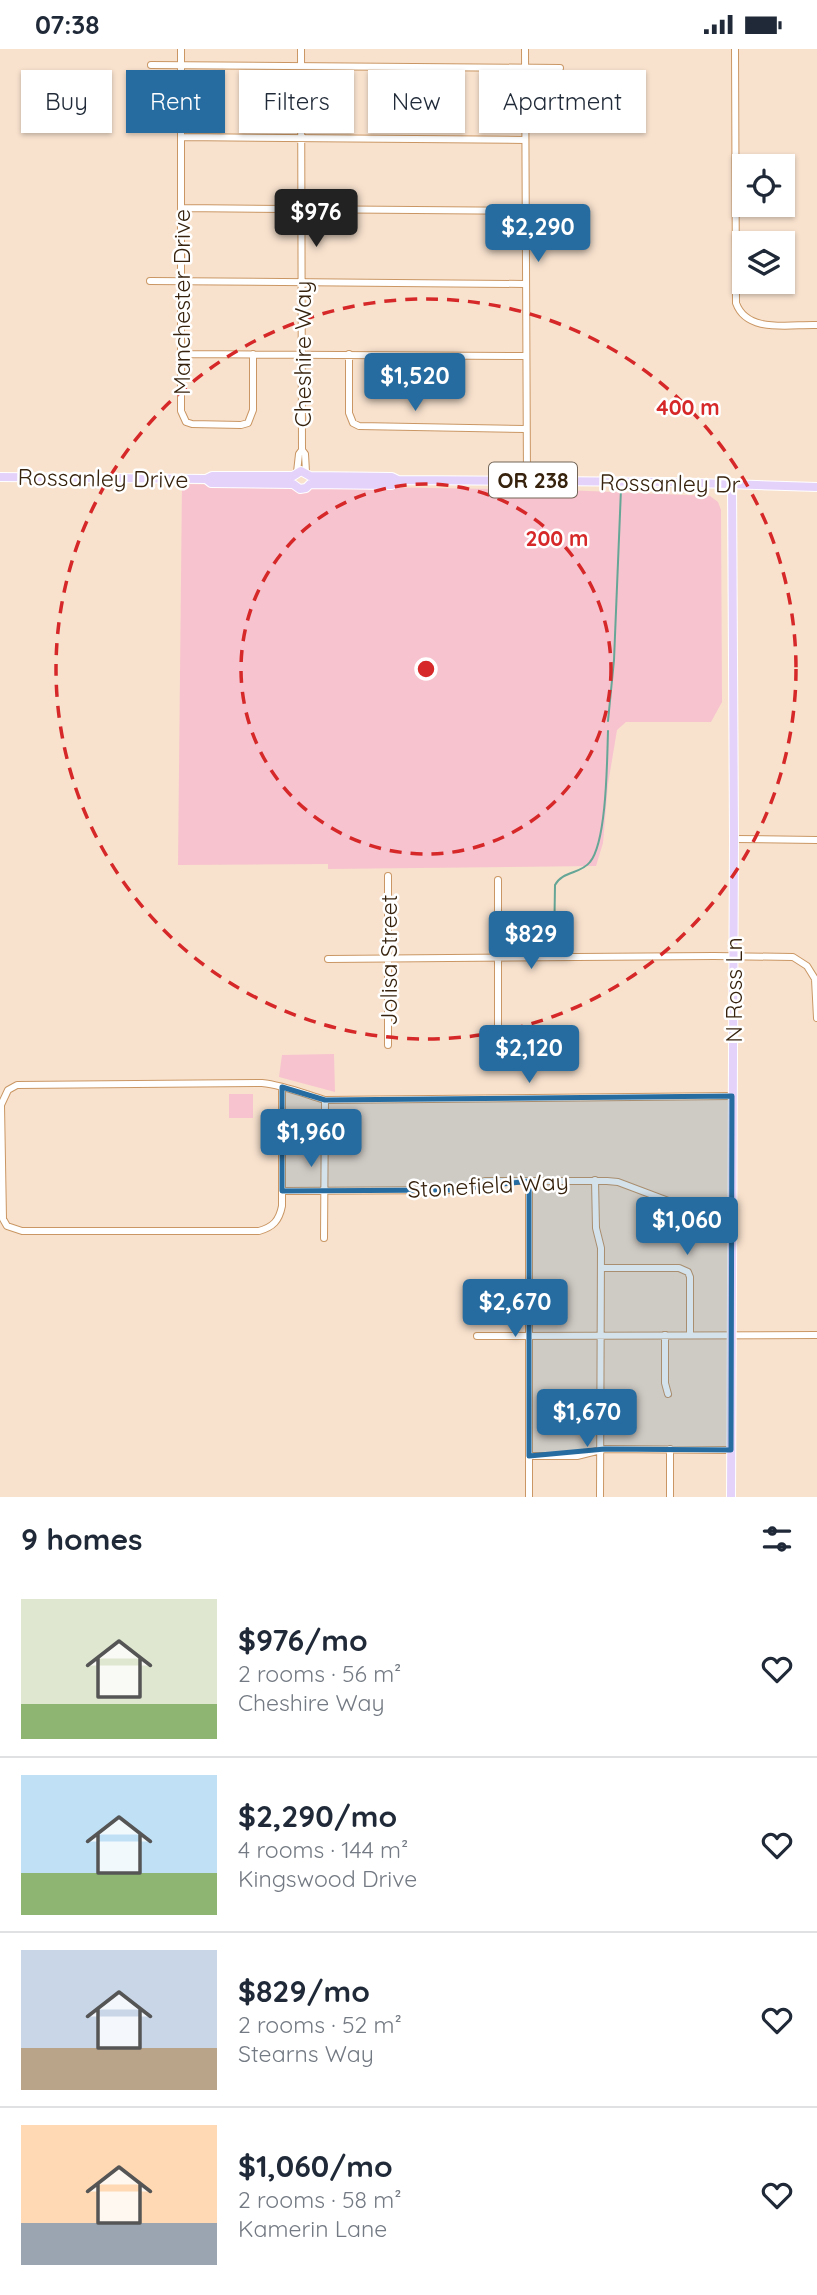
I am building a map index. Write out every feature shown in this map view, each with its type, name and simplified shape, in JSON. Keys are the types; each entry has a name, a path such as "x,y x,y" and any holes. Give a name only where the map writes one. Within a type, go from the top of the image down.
{"main road":[{"name":"Rossanley Drive","path":"0,477 301,477 392,485 397,480"},
{"name":"Rossanley Dr","path":"397,480 732,483 817,487"},
{"name":"N Ross Ln","path":"731,1497 734,839 732,483"}],"street":[{"name":"Manchester Drive","path":"181,49 181,411 186,422 241,425 248,423 253,410 253,354"},
{"name":"Cheshire Way","path":"301,477 305,454 302,450 302,49"},
{"path":"525,49 527,480"},
{"path":"735,49 735,296 738,309 744,317 757,324 817,325"},
{"path":"150,65 560,68"},
{"path":"181,137 524,140"},
{"path":"181,208 524,211"},
{"path":"150,281 524,284"},
{"path":"181,354 525,356"},
{"path":"349,354 349,413 353,423 359,426 525,429"},
{"path":"734,839 817,840"},
{"name":"Jolisa Street","path":"388,876 388,1045"},
{"path":"498,880 498,1044"},
{"path":"328,960 793,957 814,968 817,1017"},
{"path":"282,1087 282,1206 276,1223 258,1231 14,1230 3,1219 1,1105 8,1090 17,1085 262,1083 282,1087 325,1100 732,1096"},
{"path":"324,1238 325,1100"},
{"path":"595,1180 596,1228 601,1248 600,1497"},
{"name":"Stonefield Way","path":"282,1191 451,1190 485,1181 595,1180 618,1182 671,1202 732,1203"},
{"path":"529,1181 529,1497"},
{"path":"601,1268 679,1268 688,1272 690,1335"},
{"path":"665,1335 665,1384 668,1394"},
{"path":"477,1336 817,1335"},
{"path":"670,1449 670,1497"},
{"path":"529,1456 577,1456 601,1451 731,1450"}],"highlighted area":[{"path":"282,1087 325,1100 732,1096 731,1450 605,1449 529,1456 529,1181 451,1190 282,1191"}],"shaded area":[{"path":"182,484 564,490 710,496 718,502 721,510 722,702 711,722 626,722 617,730 608,784 603,843 596,866 328,869 328,864 178,865"},
{"path":"334,1054 335,1092 279,1077 282,1055"},
{"path":"229,1094 253,1094 253,1118 229,1118"}],"waterway":[{"path":"608,721 614,660 621,489"},
{"path":"554,949 555,885 562,877 582,869 590,862 600,837 605,799 608,731"}]}
